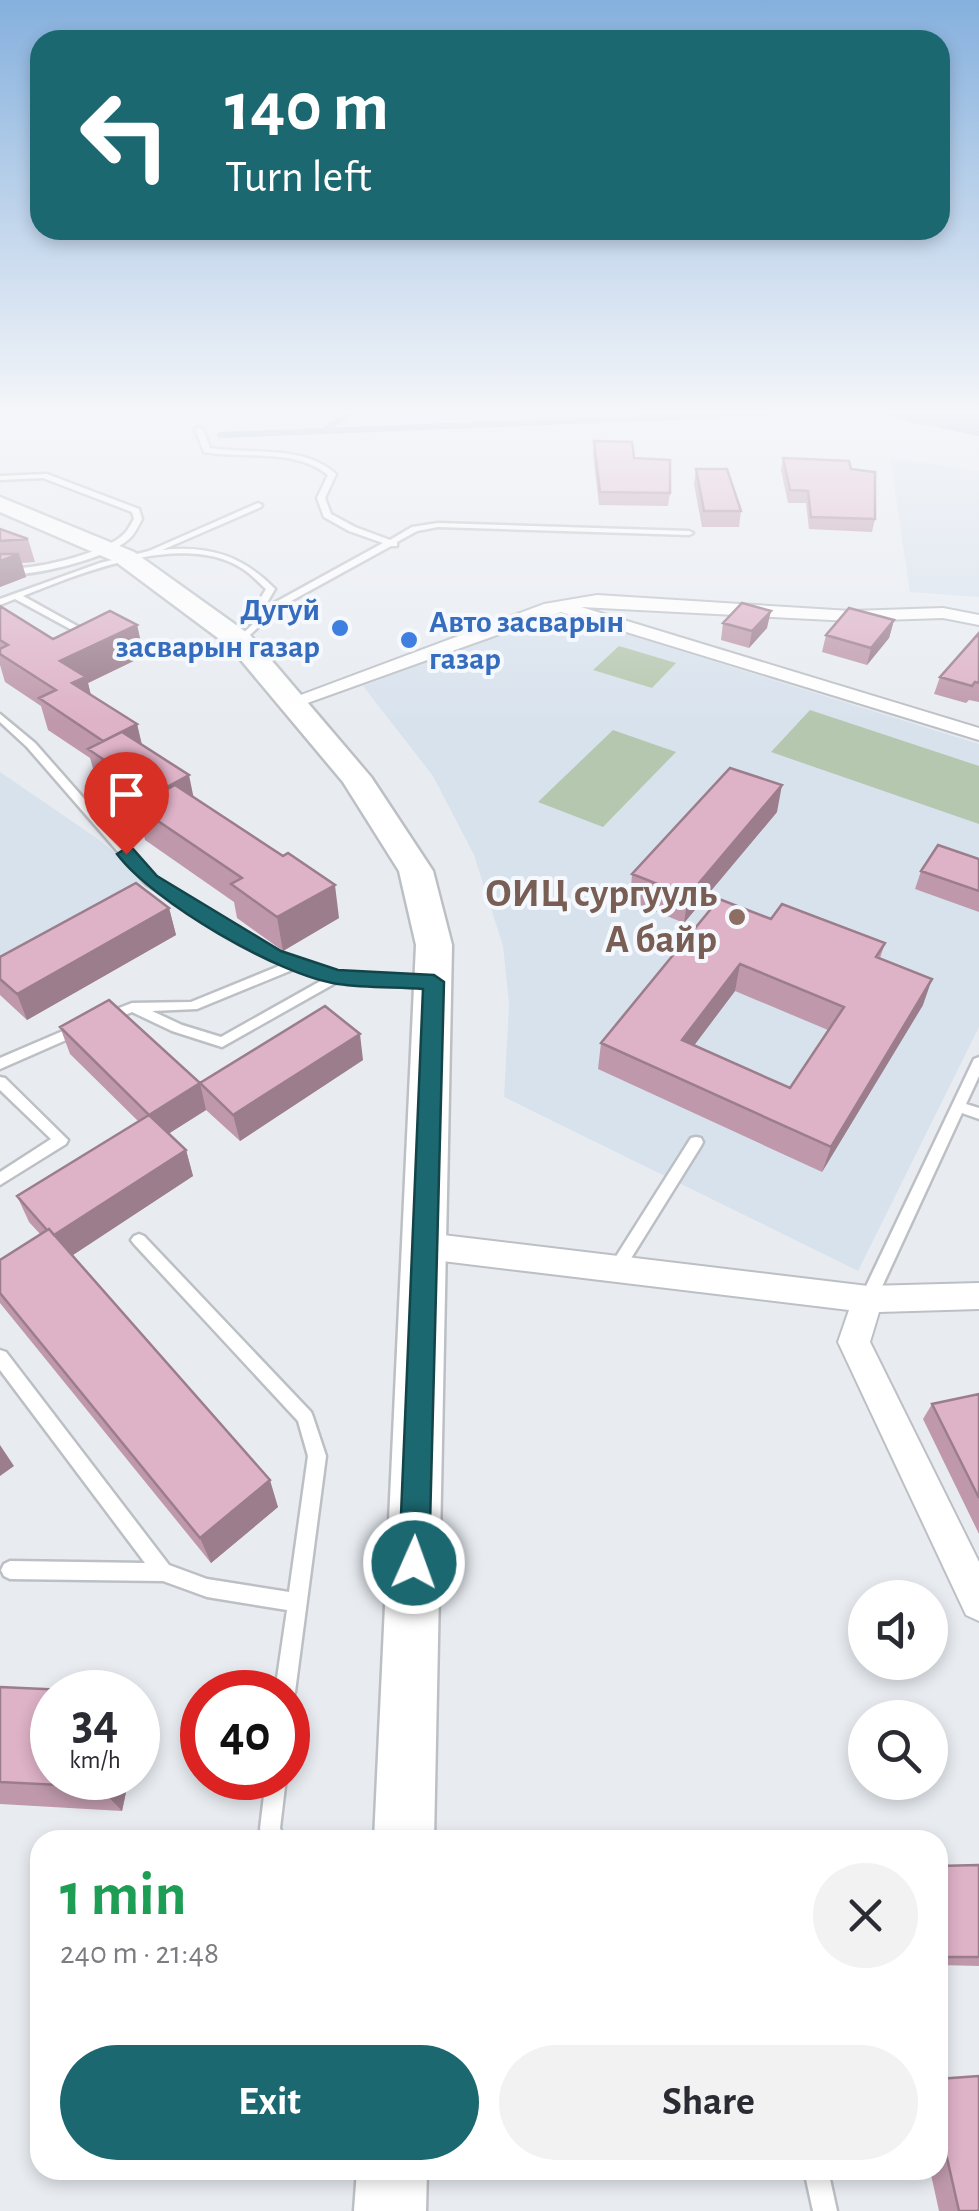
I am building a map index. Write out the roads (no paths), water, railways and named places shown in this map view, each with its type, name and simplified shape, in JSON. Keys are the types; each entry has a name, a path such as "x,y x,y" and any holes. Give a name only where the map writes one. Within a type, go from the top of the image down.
{"street":[{"path":"58,516 124,554 240,641 356,777 416,871 434,945 434,982 404,1830"},
{"path":"292,702 581,600 852,616 943,613 979,620"},
{"path":"562,607 979,734"},
{"path":"426,1246 868,1299 979,1297"},
{"path":"868,1299 854,1342 979,1602"},
{"path":"390,2211 392,2180"}],"lane":[{"path":"0,602 225,516"},
{"path":"329,516 394,544"},
{"path":"240,641 277,605 415,530 438,525 689,532"},
{"path":"0,572 17,575 124,554 223,553 263,578 271,589 240,641"},
{"path":"16,596 84,634"},
{"path":"0,717 31,745 150,881 274,956 337,977 434,982"},
{"path":"0,1064 132,1006 192,1006 301,962"},
{"path":"132,1006 222,1042 337,977"},
{"path":"868,1299 979,1062"},
{"path":"0,1178 60,1140 1,1085"},
{"path":"958,1106 979,1114"},
{"path":"615,1271 696,1142"},
{"path":"139,1240 304,1417 317,1456 287,1670"},
{"path":"0,1358 163,1572"},
{"path":"10,1570 163,1572 206,1588 294,1602"},
{"path":"270,1830 273,1800"},
{"path":"818,2180 825,2211"}],"place":[{"name":"Дугуй засварын газар","path":"340,628"},
{"name":"Авто засварын газар","path":"409,640"},
{"name":"ОИЦ сургууль А байр","path":"737,917"}]}
